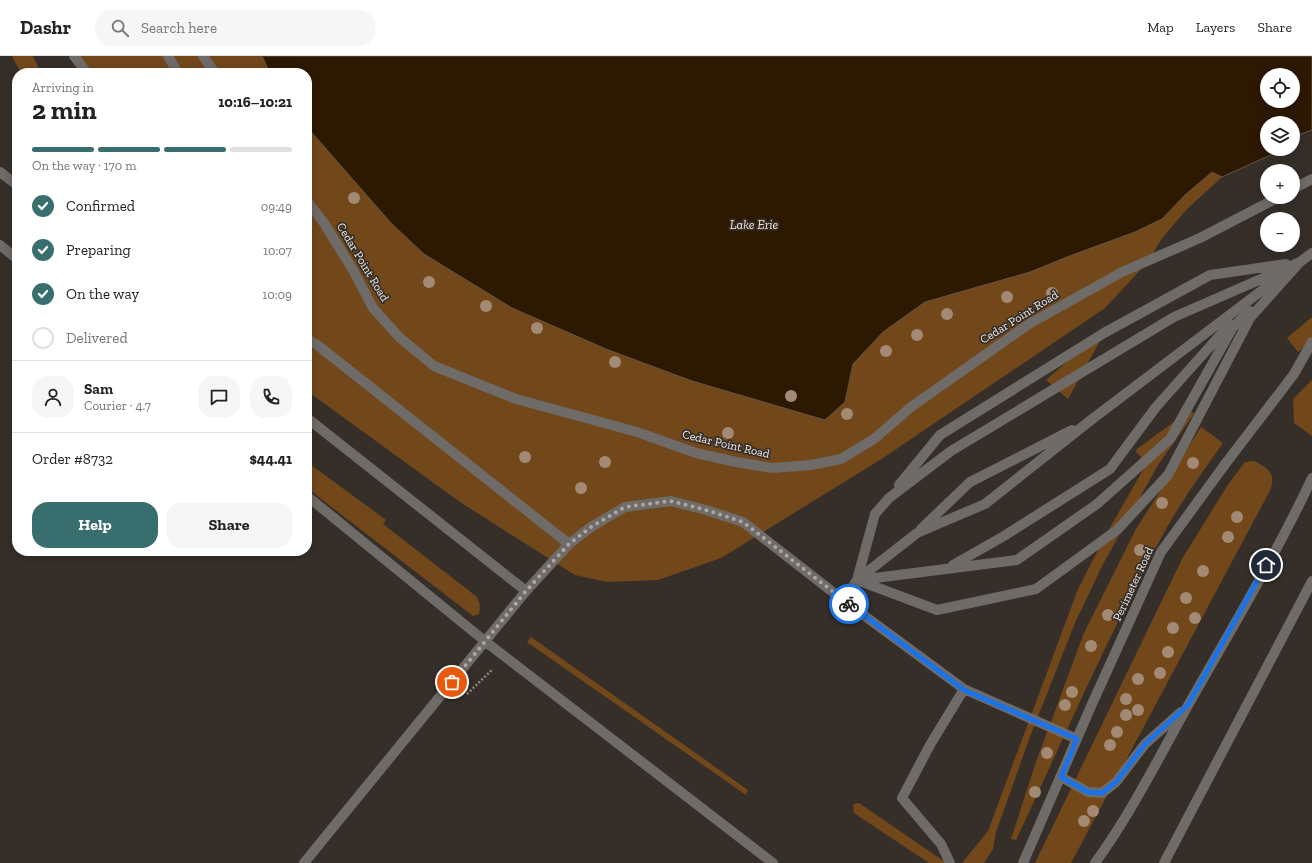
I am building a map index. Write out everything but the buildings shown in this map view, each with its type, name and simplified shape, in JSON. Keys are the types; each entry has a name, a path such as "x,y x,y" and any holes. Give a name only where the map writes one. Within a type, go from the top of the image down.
{"street":[{"path":"74,56 83,68"},
{"path":"168,56 175,68"},
{"path":"203,56 211,68"},
{"path":"0,172 12,181"},
{"path":"1300,186 1312,179"},
{"name":"Cedar Point Road","path":"312,207 324,223 353,270 373,308 399,336 434,366 516,399 637,432 696,453 772,468 811,465 841,459 874,439 911,407 1029,324 1122,272 1200,238 1266,204"},
{"path":"0,245 12,255"},
{"path":"917,533 985,504 1091,420 1312,253"},
{"path":"889,498 951,451 1023,406 1174,317 1300,262"},
{"path":"857,580 875,514 940,435 1104,333 1210,275 1300,262"},
{"path":"948,568 1004,536 1110,469 1156,407 1231,324 1300,262"},
{"path":"857,580 1017,560 1098,504 1170,439 1233,328 1300,262"},
{"path":"857,580 937,610 1036,589 1117,530 1168,475 1250,318 1300,262"},
{"path":"312,342 569,544"},
{"name":"Perimeter Road","path":"1023,863 1161,552 1226,463 1294,374 1312,342"},
{"path":"843,600 857,580 917,533 970,482 1091,420"},
{"path":"312,422 526,591"},
{"path":"1095,863 1117,831 1296,511 1312,478"},
{"path":"312,500 486,642 773,863"},
{"path":"304,863 486,642 526,591 569,544 591,527 625,507 671,501 743,522 843,600 964,690 1077,739"},
{"path":"1164,863 1312,581"},
{"path":"950,863 941,844 902,798 930,745 964,690"},
{"path":"1061,777 1088,792 1102,793 1116,782 1145,744 1188,705"}],"shaded area":[{"path":"12,56 33,56 39,68 18,68"},
{"path":"75,56 262,56 268,68 80,68"},
{"path":"312,133 391,223 424,254 512,308 606,349 692,381 825,420 845,402 853,364 883,332 925,302 1030,272 1162,219 1185,195 1212,172 1222,177 1187,209 1163,237 1146,264 1105,308 883,458 721,558 658,580 607,582 575,575 460,502 312,395"},
{"path":"1312,317 1312,341 1298,352 1287,338"},
{"path":"1098,335 1101,339 1068,399 1046,380"},
{"path":"1312,380 1312,436 1294,423 1293,399"},
{"path":"1190,410 1194,414 1158,465 1102,566 1075,623 1031,734 996,832 993,849 984,863 962,863 988,831 1078,589 1108,531 1147,463 1136,452 1137,449"},
{"path":"1201,427 1223,443 1198,478 1160,540 1122,614 1016,840 1011,839 1036,762 1084,633 1136,529"},
{"path":"1254,461 1264,466 1272,477 1272,483 1267,497 1071,863 1035,863 1182,559 1227,486 1245,462"},
{"path":"312,466 386,520 383,524 477,597 480,605 479,614 473,616 312,492"},
{"path":"531,637 748,790 746,795 527,642"},
{"path":"859,803 942,860 949,863 929,863 854,813 853,805"}],"water":[{"name":"Lake Erie","path":"262,56 1312,56 1312,130 1300,134 1300,116 1260,116 1260,156 1268,156 1222,177 1212,172 1185,195 1162,219 1135,232 1030,272 925,302 883,332 853,364 845,402 825,420 692,381 606,349 512,308 424,254 391,223 312,133 312,68 268,68"}],"way so far":[{"path":"452,682 526,591 569,544 591,527 625,507 671,501 743,522 849,604"}],"route":[{"path":"849,604 964,690 1077,739 1061,777 1088,792 1102,793 1116,782 1145,744 1188,705 1266,565"}]}
